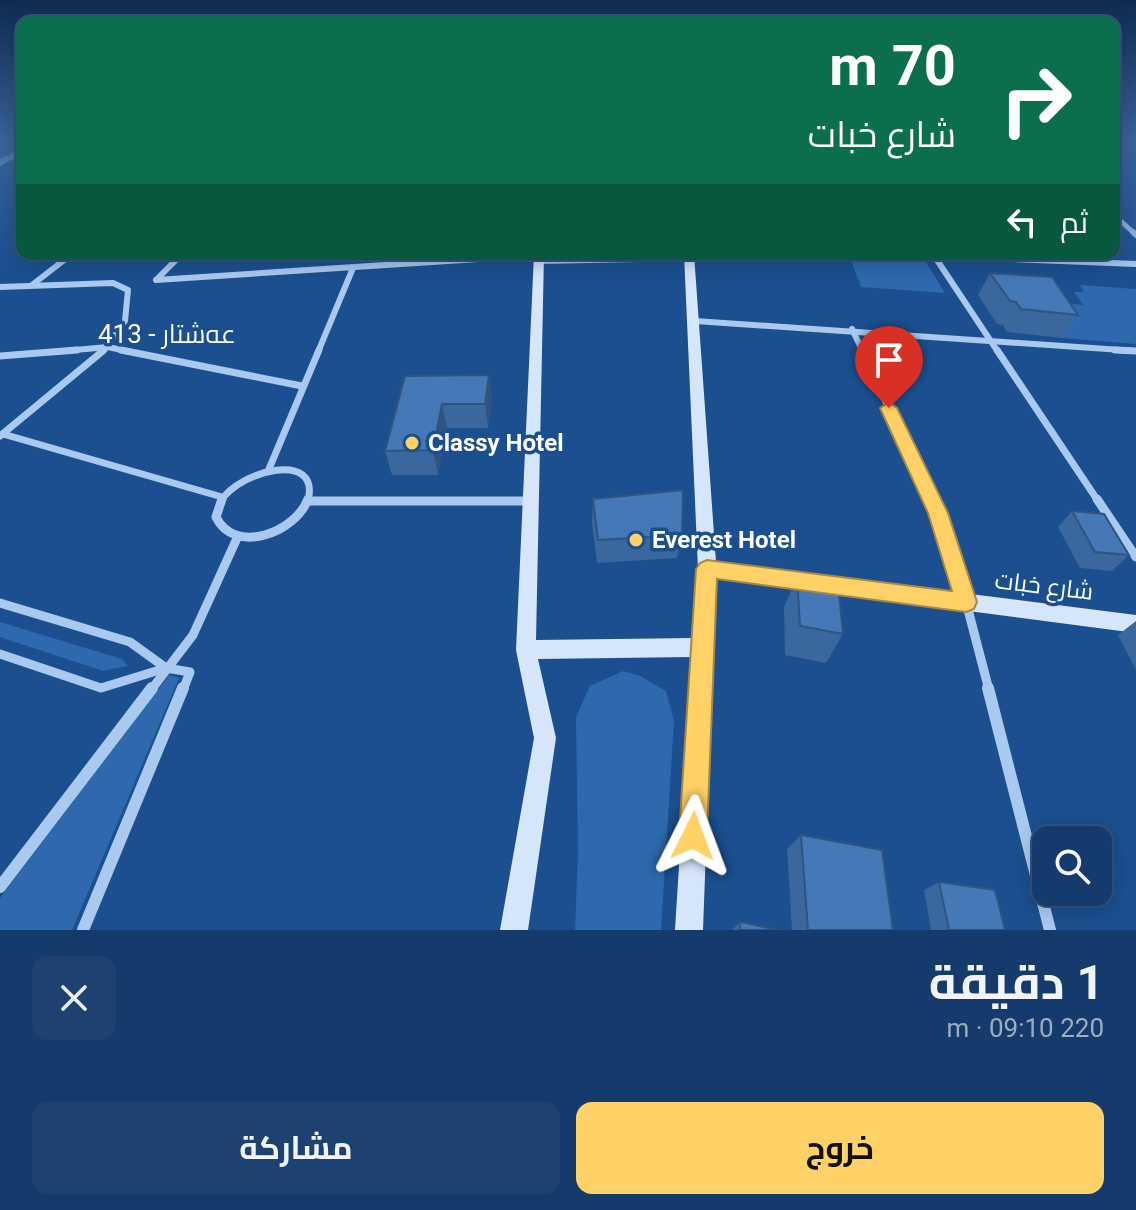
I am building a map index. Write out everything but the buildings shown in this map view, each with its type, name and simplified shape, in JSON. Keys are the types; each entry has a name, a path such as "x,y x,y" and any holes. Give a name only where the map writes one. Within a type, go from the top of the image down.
{"street":[{"path":"1120,221 1136,235"},
{"path":"32,285 64,260"},
{"path":"176,260 156,280 488,260"},
{"path":"514,930 545,738 526,650 539,260"},
{"path":"689,260 707,569 689,930"},
{"path":"937,260 1136,557"},
{"path":"1046,260 1136,264"},
{"path":"269,469 353,268"},
{"path":"0,287 123,285 128,290 125,321 108,347 1,435"},
{"path":"695,321 852,329 1136,351"},
{"path":"852,329 938,513 966,602 1050,930"},
{"path":"0,356 108,347 302,386"},
{"path":"1,435 222,497"},
{"path":"269,469 303,475 312,491 310,501 294,521 282,529 252,537 238,536 219,526 216,517 222,497 242,479 269,469"},
{"path":"310,501 532,501"},
{"path":"0,887 193,635 238,536"},
{"name":"شارع خبات","path":"707,569 1136,624"},
{"path":"0,603 130,642 166,668 190,672 83,930"},
{"path":"526,650 703,647"},
{"path":"0,654 101,688 166,668"}],"shaded area":[{"path":"851,260 925,260 945,293 861,287"},
{"path":"1080,285 1136,289 1136,344 1062,338 1038,300 1083,305 1074,292 1084,292"},
{"path":"0,622 122,659 128,666 103,671 0,637"},
{"path":"623,671 640,676 666,691 674,721 661,930 575,930 578,851 576,717 590,686"},
{"path":"169,675 179,678 72,930 0,930 0,898"}],"place":[{"name":"Classy Hotel","path":"412,443"},
{"name":"Everest Hotel","path":"636,540"}],"district":[{"name":"عه‌شتار - 413","path":"167,334"}],"route":[{"path":"693,836 707,569 966,602 938,513 889,408"}]}
